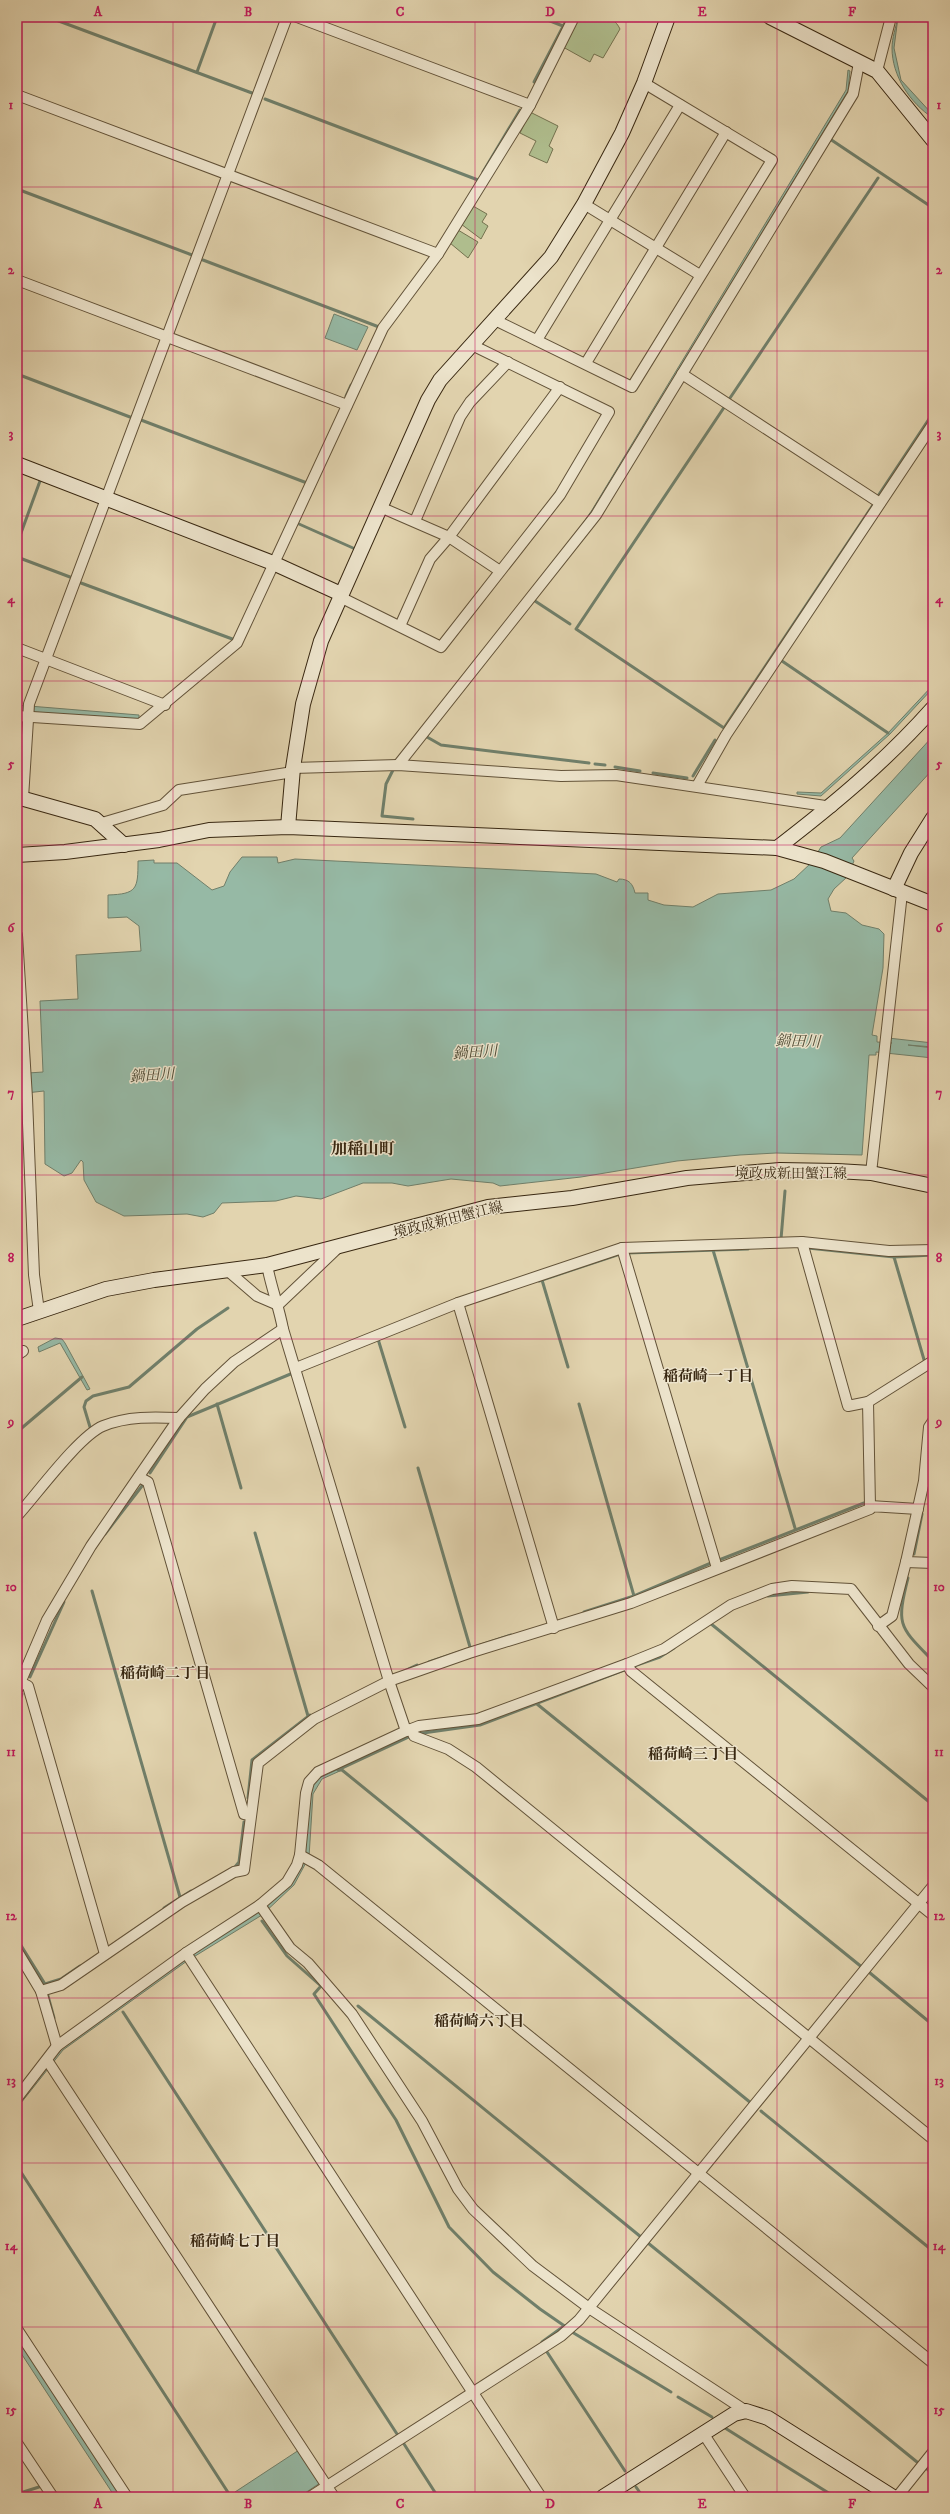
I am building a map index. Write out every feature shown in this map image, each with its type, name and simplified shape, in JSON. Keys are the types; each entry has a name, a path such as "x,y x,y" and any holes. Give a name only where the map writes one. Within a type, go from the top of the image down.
{"street":[{"path":"124,845 102,823 86,816 20,797 28,712 46,659 287,17"},
{"path":"297,17 530,105"},
{"path":"17,716 28,712 140,724 165,705 238,643 272,563 383,328 438,254 530,105 574,17"},
{"path":"288,827 293,770 311,671 321,640 428,400 440,380 551,257 584,204 622,133 644,83 668,17"},
{"path":"770,17 877,72 933,140"},
{"path":"877,72 890,17"},
{"path":"398,765 596,515 853,94 859,63"},
{"path":"495,320 586,363 632,387 772,160 644,83"},
{"path":"17,96 438,254"},
{"path":"537,340 680,105"},
{"path":"586,363 726,132"},
{"path":"584,204 700,275"},
{"path":"17,280 347,405"},
{"path":"17,464 272,563 442,647 560,495 609,412 472,345"},
{"path":"415,521 460,417 470,402 508,362"},
{"path":"682,374 880,503"},
{"path":"400,626 430,559 449,537 560,387"},
{"path":"697,786 726,734 933,424"},
{"path":"380,507 449,537 500,571"},
{"path":"17,648 165,705"},
{"path":"777,848 832,807 899,746 933,708"},
{"path":"102,823 163,805 179,790 293,770 398,765 561,776 616,775 832,807"},
{"path":"871,1173 898,891 911,853 933,818"},
{"path":"17,855 65,852 124,845 209,830 288,827 777,848 803,854 933,904"},
{"path":"17,935 28,1098 34,1275 39,1311"},
{"name":"境政成新田蟹江線","path":"17,1318 106,1289 154,1280 268,1265 488,1207 572,1198 687,1178 780,1170 871,1173 933,1186"},
{"path":"802,1242 848,1406 868,1402 933,1361"},
{"path":"296,1368 458,1303 622,1248 802,1242 889,1251 933,1250"},
{"path":"278,1305 340,1246"},
{"path":"622,1248 717,1568"},
{"path":"268,1265 272,1294 278,1305 283,1329 296,1368 389,1681 411,1732 448,1749 476,1767 933,2139"},
{"path":"228,1271 258,1296 278,1305"},
{"path":"458,1303 554,1628"},
{"path":"106,1954 28,1686 19,1686 51,1613 91,1546 179,1418 205,1389 234,1362 283,1329"},
{"path":"41,1991 61,1985 182,1902 234,1872 244,1870 258,1763 314,1719 389,1681 469,1653 632,1603 717,1568 870,1509 868,1402"},
{"path":"17,1516 88,1435 104,1426 150,1416 179,1418"},
{"path":"878,1626 892,1616 924,1481 929,1426 933,1421"},
{"path":"139,1477 148,1482 244,1814 250,1815"},
{"path":"870,1506 918,1509"},
{"path":"906,1562 933,1563"},
{"path":"17,2098 50,2064 57,2046 260,1905 287,1882 304,1856 306,1793 312,1778 318,1772 411,1732 478,1719 627,1664 664,1649 731,1605 772,1590 792,1586 851,1589 878,1626 909,1664 933,1687"},
{"path":"627,1664 631,1671 933,1915"},
{"path":"304,1856 933,2363"},
{"path":"310,2497 473,2391 561,2336 589,2308 810,2039 933,1886"},
{"path":"260,1905 290,1948 308,1963 352,2014 422,2122 458,2189 473,2208 533,2266 589,2308 746,2411 768,2418 893,2497"},
{"path":"17,1951 41,1991 57,2046"},
{"path":"188,1956 541,2497"},
{"path":"50,2064 334,2497"},
{"path":"17,2329 127,2497"},
{"path":"603,2497 734,2414 746,2411"},
{"path":"703,2433 745,2497"},
{"path":"17,2443 53,2497"},
{"path":"897,2497 933,2452"}],"shaded area":[{"path":"597,16 608,18 617,24 620,29 603,58 594,54 590,62 563,47 579,17"},
{"path":"530,112 558,126 549,146 553,149 547,163 529,155 536,141 520,133"},
{"path":"473,206 487,214 482,222 488,226 481,239 461,224"},
{"path":"458,230 478,242 468,258 450,243"}],"water":[{"path":"898,17 894,48 901,80 933,115 933,118 910,97 895,69 892,44"},
{"path":"848,70 850,71 848,91 593,511 571,543 418,733 570,542 592,510 846,90"},
{"path":"334,314 368,327 357,350 325,338"},
{"path":"933,685 933,688 890,734 821,796 797,794 797,792 821,793 888,733"},
{"path":"17,705 139,715 139,720 17,712"},
{"name":"鍋田川","path":"933,736 933,769 852,858 854,861 847,877 834,889 828,899 831,911 846,913 862,925 879,929 884,934 883,968 872,1035 877,1036 877,1042 892,1043 888,1042 888,1038 933,1043 933,1047 908,1045 933,1048 933,1058 876,1052 876,1055 869,1055 862,1155 776,1153 740,1155 677,1161 581,1177 500,1186 493,1183 451,1179 408,1186 392,1183 363,1183 321,1199 296,1196 276,1201 222,1203 214,1213 203,1217 187,1214 124,1216 96,1202 84,1180 83,1162 81,1160 72,1173 64,1176 45,1164 44,1091 17,1094 17,1071 28,1073 43,1072 40,1001 78,999 76,955 141,951 139,926 127,917 108,918 108,895 125,893 134,888 137,878 138,861 154,860 154,863 177,863 212,890 224,886 230,872 242,857 277,857 278,863 295,859 596,874 617,882 619,879 628,881 632,885 635,893 648,893 648,900 664,905 693,907 718,894 771,890 794,879 811,863 821,847 840,838"},
{"path":"55,1338 62,1339 65,1343 90,1389 87,1390 60,1343 39,1352 38,1347"},
{"path":"341,1768 342,1770 322,1779 313,1794 309,1857 294,1885 262,1915 187,1961 63,2050 17,2108 17,2102 62,2046 290,1882 313,1785 319,1778"},
{"path":"17,2336 122,2497 115,2497 17,2347"},
{"path":"299,2450 320,2483 299,2497 238,2497 235,2492"}],"waterway":[{"path":"48,17 252,93"},
{"path":"197,72 217,17"},
{"path":"540,17 563,26"},
{"path":"534,82 568,17"},
{"path":"265,99 478,180"},
{"path":"483,172 520,110"},
{"path":"830,139 933,208"},
{"path":"730,398 878,178"},
{"path":"17,189 192,255"},
{"path":"203,260 379,327"},
{"path":"17,374 130,417"},
{"path":"346,396 351,385"},
{"path":"725,406 576,629 724,728 873,505"},
{"path":"878,496 933,413"},
{"path":"141,420 307,483"},
{"path":"17,544 40,481"},
{"path":"299,524 353,548"},
{"path":"17,557 70,577"},
{"path":"81,583 235,640"},
{"path":"535,601 570,624"},
{"path":"782,661 888,733"},
{"path":"427,737 441,745 589,763"},
{"path":"693,776 715,740"},
{"path":"595,764 605,765"},
{"path":"615,767 640,771"},
{"path":"393,770 386,784 382,816 413,819"},
{"path":"653,773 687,778"},
{"path":"781,1239 785,1191"},
{"path":"808,1248 894,1257 933,1255"},
{"path":"627,1253 748,1249"},
{"path":"713,1250 795,1528"},
{"path":"539,1281 617,1255"},
{"path":"894,1257 925,1363"},
{"path":"542,1280 568,1367"},
{"path":"90,1427 84,1407 86,1401 93,1396 129,1387 197,1329 228,1308"},
{"path":"378,1339 405,1427"},
{"path":"150,1473 187,1417 293,1373"},
{"path":"17,1432 82,1377"},
{"path":"217,1404 241,1488"},
{"path":"579,1404 634,1596"},
{"path":"932,1451 933,1441"},
{"path":"418,1468 470,1647"},
{"path":"105,1534 142,1486"},
{"path":"719,1560 864,1503"},
{"path":"914,1554 922,1514"},
{"path":"255,1533 308,1716"},
{"path":"584,1612 634,1596 711,1563"},
{"path":"908,1578 902,1606 903,1624 913,1640 933,1661"},
{"path":"92,1591 180,1897"},
{"path":"768,1596 808,1592"},
{"path":"30,1677 64,1602"},
{"path":"710,1623 933,1805"},
{"path":"429,1662 511,1635"},
{"path":"634,1666 660,1657 674,1648"},
{"path":"404,1671 417,1665"},
{"path":"416,1734 480,1725 624,1670"},
{"path":"17,1708 22,1694"},
{"path":"537,1704 863,1968"},
{"path":"248,1798 252,1760 310,1715"},
{"path":"338,1770 411,1736"},
{"path":"339,1770 342,1770 751,2103"},
{"path":"235,1867 239,1862 244,1822"},
{"path":"164,1908 191,1891"},
{"path":"262,1921 287,1956 321,1986 314,1994 396,2120 449,2227 493,2272 540,2309 566,2327"},
{"path":"17,1939 45,1984 61,1979 80,1966"},
{"path":"870,1973 933,2025"},
{"path":"48,1996 54,2018"},
{"path":"358,2006 641,2237"},
{"path":"123,2012 397,2434"},
{"path":"761,2111 933,2251"},
{"path":"17,2166 231,2497"},
{"path":"648,2243 917,2462"},
{"path":"542,2342 564,2326"},
{"path":"572,2332 671,2392"},
{"path":"547,2352 625,2471"},
{"path":"678,2397 712,2417"},
{"path":"725,2428 835,2497"},
{"path":"404,2444 438,2497"},
{"path":"926,2468 933,2474"},
{"path":"17,2494 39,2487"},
{"path":"636,2487 643,2497"}],"district":[{"name":"加稲山町","path":"363,1148"},
{"name":"稲荷崎一丁目","path":"708,1376"},
{"name":"稲荷崎二丁目","path":"165,1673"},
{"name":"稲荷崎三丁目","path":"693,1754"},
{"name":"稲荷崎六丁目","path":"479,2021"},
{"name":"稲荷崎七丁目","path":"235,2241"}]}
